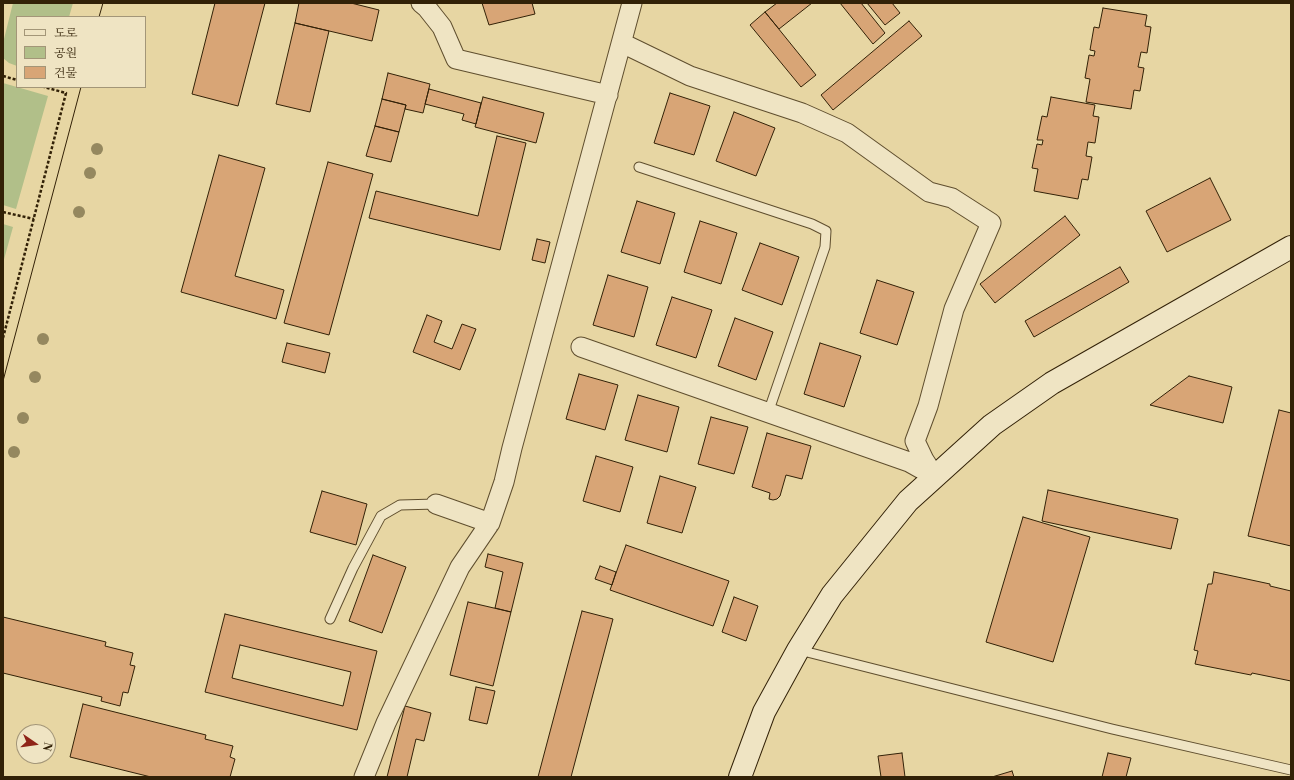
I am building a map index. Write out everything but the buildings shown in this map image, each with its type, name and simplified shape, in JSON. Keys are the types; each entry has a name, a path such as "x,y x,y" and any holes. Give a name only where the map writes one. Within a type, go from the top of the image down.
{"main road":[{"path":"740,777 764,712 798,650 832,595 876,538 908,501 992,425 1052,383 1291,247"}],"street":[{"path":"421,3 427,8 442,27 456,59 608,94"},
{"path":"364,777 386,723 460,566 490,523 504,482 632,3"},
{"path":"622,43 690,76 802,113 847,133 929,192 952,198 991,224 954,309 928,406 915,440 924,460 935,476"},
{"path":"580,347 909,462 935,476"},
{"path":"436,504 490,523"}],"lane":[{"path":"639,166 812,224 826,231 825,247 768,413"},
{"path":"330,619 353,568 382,516 400,505 436,504"},
{"path":"798,650 1112,729 1291,770"}],"path":[{"path":"3,76 16,80"},
{"path":"3,338 66,93 48,88"},
{"path":"3,212 34,219"}],"green space":[{"path":"13,3 73,3 69,16 16,16 16,66 9,63 3,58 3,43"},
{"path":"3,83 48,96 16,209 3,205"},
{"path":"3,224 13,227 3,263"}],"tram line":[{"path":"99,16 103,3"},
{"path":"3,381 81,88"}]}
